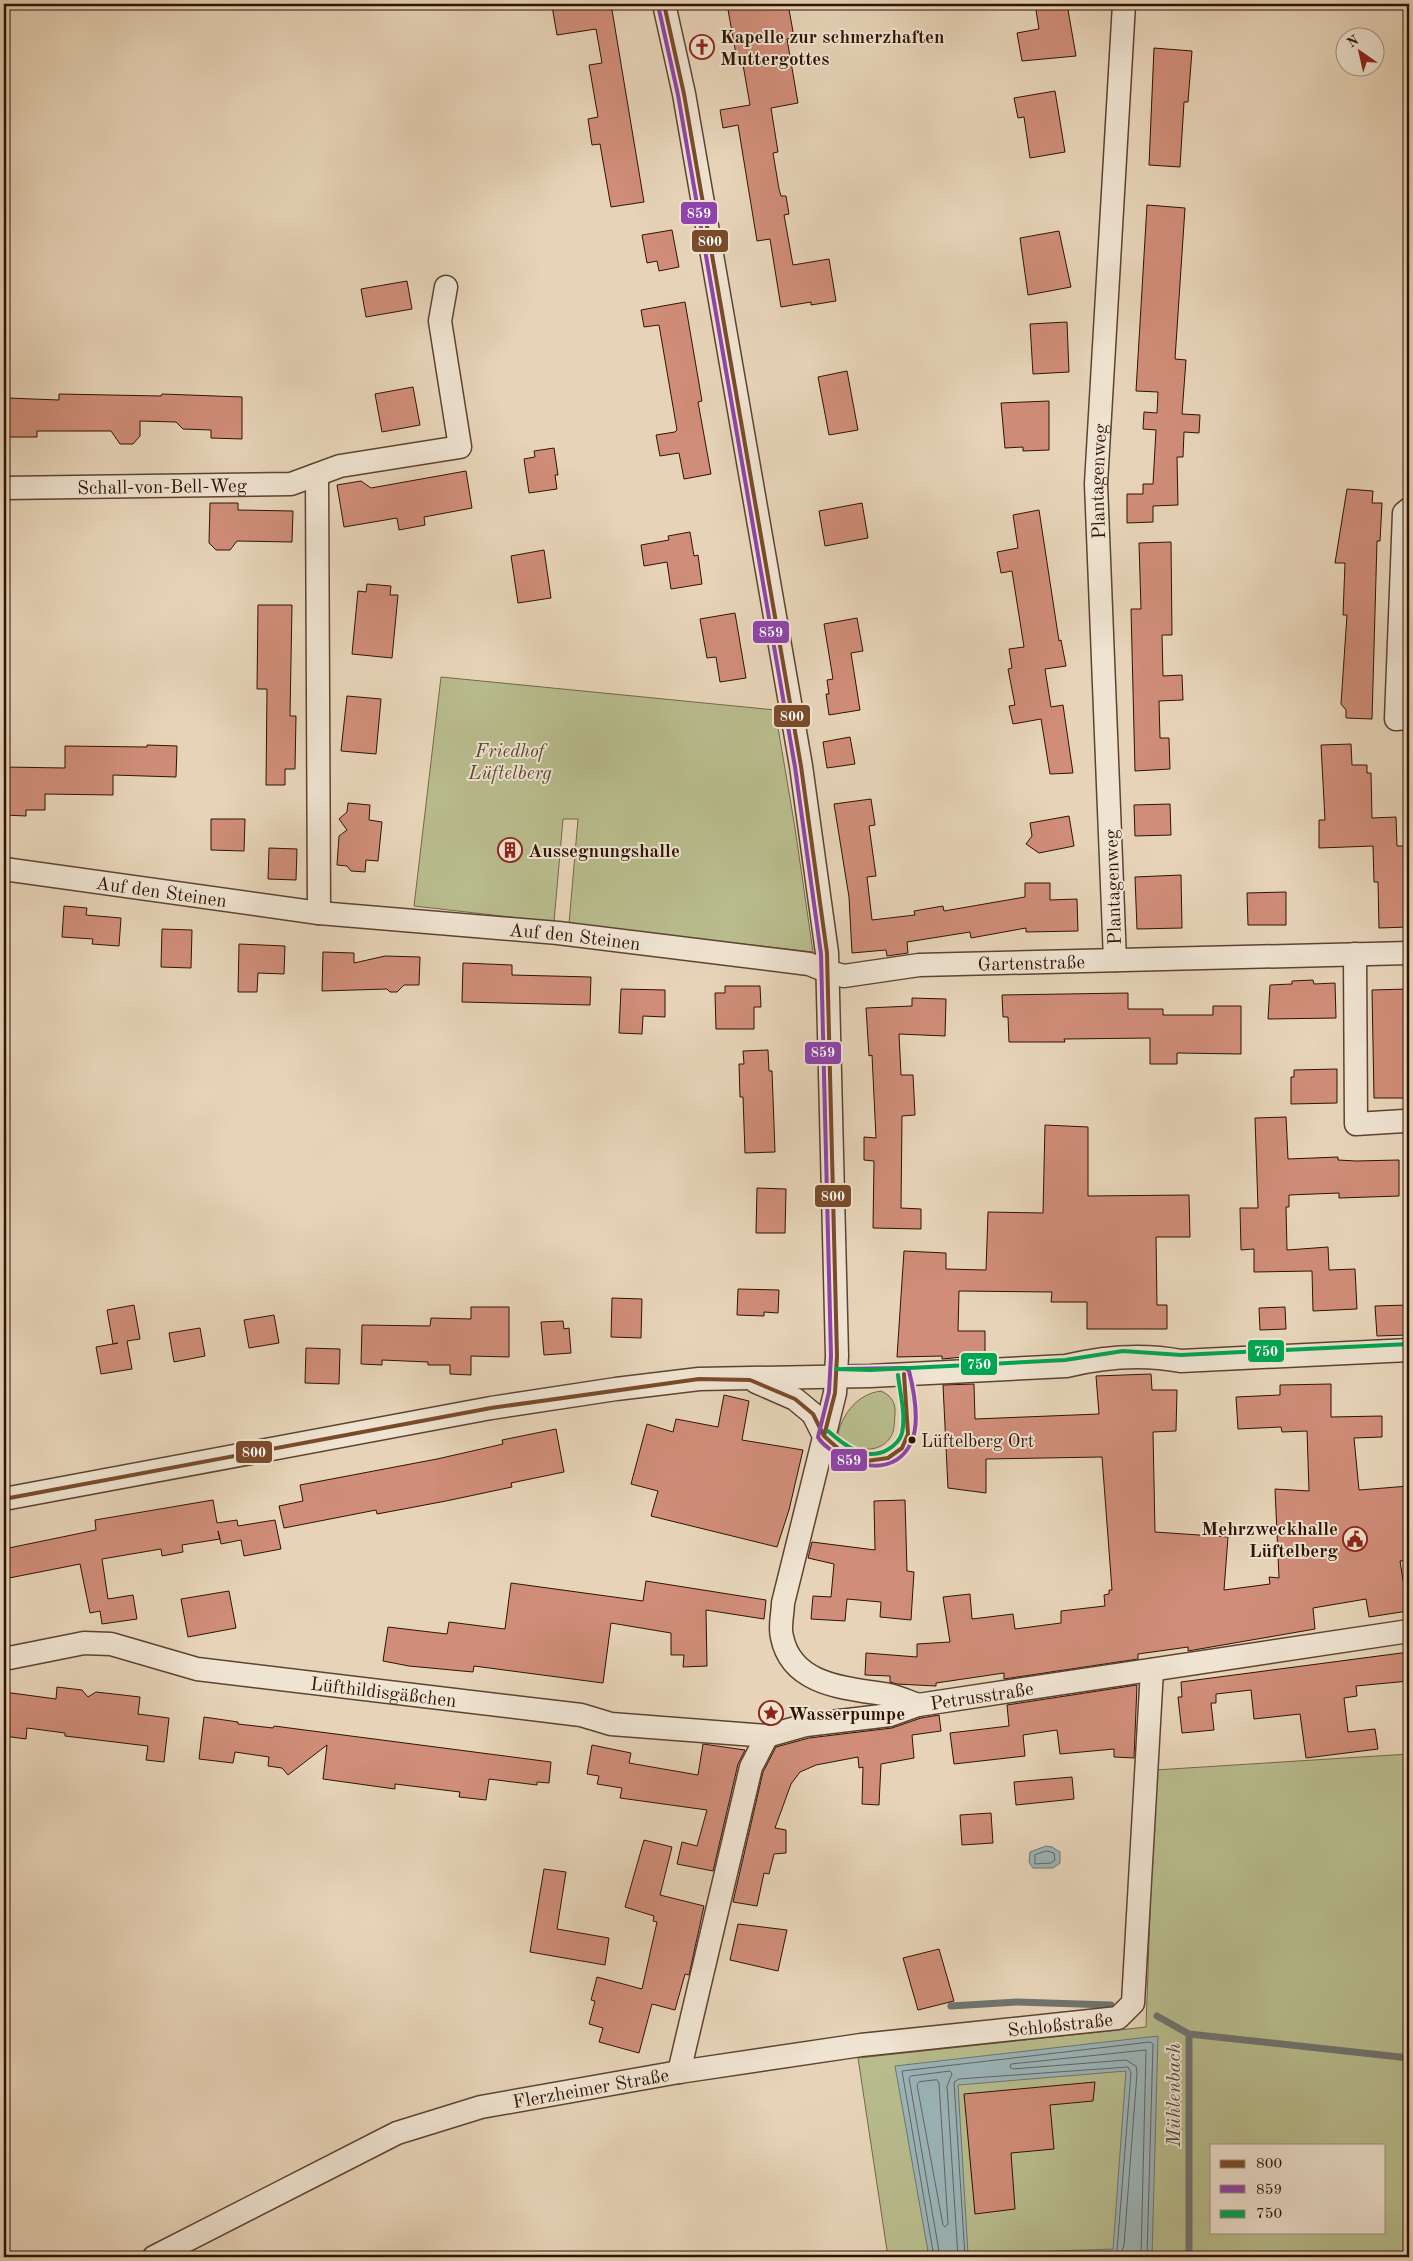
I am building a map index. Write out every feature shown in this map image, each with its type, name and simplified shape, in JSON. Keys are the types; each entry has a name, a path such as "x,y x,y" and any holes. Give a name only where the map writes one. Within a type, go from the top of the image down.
{"street":[{"name":"Petrusstraße","path":"664,4 684,94 800,756 829,972 836,1393 783,1603 781,1635 786,1652 799,1669 814,1678 846,1689 891,1695 918,1705 1409,1631"},
{"name":"Plantagenweg","path":"1115,960 1096,484 1124,4"},
{"name":"Schall-von-Bell-Weg","path":"4,488 291,484 340,466 460,447 440,321 446,287"},
{"path":"317,475 319,913"},
{"path":"1409,509 1404,513 1396,719 1409,718"},
{"name":"Auf den Steinen","path":"4,869 319,913 568,934 809,964 829,972"},
{"name":"Gartenstraße","path":"829,972 844,976 919,966 1409,953"},
{"path":"1355,954 1356,1124 1404,1121"},
{"path":"4,1499 491,1408 699,1379 750,1380 836,1375 870,1376 1066,1366 1092,1360 1162,1358 1181,1361 1409,1350"},
{"path":"750,1380 795,1399 813,1414 824,1436"},
{"name":"Lüfthildisgäßchen","path":"4,1659 84,1643 111,1644 196,1669 581,1715 611,1724 767,1736"},
{"name":"Schloßstraße","path":"679,2072 861,2046 1118,2018 1133,2003 1152,1670"},
{"path":"767,1736 806,1725 890,1715 918,1705"},
{"name":"Flerzheimer Straße","path":"154,2257 397,2133 481,2107 679,2072 751,1767 767,1736"}],"green space":[{"name":"Friedhof Lüftelberg","path":"441,677 775,710 813,952 569,924 578,819 563,819 554,922 414,906"},
{"path":"881,1391 891,1398 895,1407 894,1427 890,1438 884,1444 870,1449 863,1449 849,1444 838,1433 848,1411 865,1396"},
{"path":"1409,1754 1409,2257 888,2257 858,2058 1146,2027 1155,1770"}],"water":[{"path":"1046,1846 1060,1852 1060,1863 1053,1868 1033,1868 1029,1862 1030,1852"},
{"path":"1158,2036 1152,2257 929,2257 895,2066","holes":["1126,2071 1113,2249 968,2254 958,2085"]}],"building":[{"path":"565,4 611,4 644,202 611,207 600,144 592,145 588,119 598,117 589,65 602,63 596,29 557,35 552,6"},
{"path":"727,4 788,4 794,37 787,39 798,103 771,108 778,152 773,153 781,196 786,196 789,214 784,215 793,265 829,259 836,301 811,305 811,302 781,307 770,239 757,241 738,125 723,128 720,110 750,105 742,59 737,60"},
{"path":"1035,4 1067,4 1076,56 1022,61 1017,33 1039,29"},
{"path":"1154,48 1192,51 1188,102 1184,102 1180,167 1149,165"},
{"path":"1055,91 1065,152 1030,158 1024,117 1018,118 1014,98"},
{"path":"1147,205 1185,208 1175,359 1186,360 1182,414 1200,415 1199,433 1184,432 1183,457 1177,457 1178,505 1153,506 1153,522 1127,523 1127,494 1143,494 1143,484 1153,484 1156,430 1143,429 1144,412 1157,413 1158,392 1136,391"},
{"path":"672,230 679,267 659,271 657,261 647,263 642,235"},
{"path":"1059,231 1071,287 1028,295 1020,238"},
{"path":"407,281 412,309 366,317 361,289"},
{"path":"685,302 702,401 698,402 711,474 684,479 679,453 660,456 656,435 677,430 659,325 644,327 641,310"},
{"path":"1067,322 1069,372 1033,374 1030,324"},
{"path":"847,371 858,430 829,435 818,377"},
{"path":"413,387 420,425 382,432 375,394"},
{"path":"59,394 161,396 162,394 242,397 242,439 211,438 211,430 183,429 176,422 140,421 140,436 133,444 120,444 111,431 37,431 37,437 7,437 8,398 59,400"},
{"path":"1049,401 1049,450 1023,451 1023,447 1005,448 1001,403"},
{"path":"554,448 558,475 555,475 557,489 529,493 524,459 535,457 534,451"},
{"path":"466,471 472,508 424,517 425,525 399,530 397,518 344,527 337,485 361,481 371,488"},
{"path":"1347,489 1373,491 1372,503 1382,503 1380,541 1377,541 1372,719 1346,718 1346,710 1341,704 1347,615 1343,615 1345,563 1335,563"},
{"path":"210,503 238,503 238,510 293,511 292,542 237,541 230,550 216,550 209,543"},
{"path":"862,503 868,538 825,546 819,511"},
{"path":"1039,510 1059,641 1061,640 1066,666 1045,669 1051,707 1063,705 1073,773 1050,774 1041,719 1013,724 1009,706 1015,705 1008,669 1012,668 1009,649 1024,647 1012,571 1001,573 997,552 1018,548 1013,515"},
{"path":"690,532 694,556 698,555 702,584 671,589 667,562 644,566 641,545 669,540 668,536"},
{"path":"1171,542 1172,635 1162,635 1163,676 1182,675 1183,700 1159,701 1160,738 1169,738 1170,769 1135,771 1131,609 1141,609 1139,543"},
{"path":"544,550 551,598 518,603 511,556"},
{"path":"367,584 391,586 390,595 398,595 392,658 352,654 358,591 366,592"},
{"path":"258,605 292,605 290,716 296,716 295,769 285,769 285,785 266,785 267,689 257,689"},
{"path":"735,613 746,678 720,682 716,657 707,658 700,619"},
{"path":"857,618 863,651 851,653 860,710 829,715 826,694 829,694 827,680 833,679 824,624"},
{"path":"347,696 381,699 376,754 341,751"},
{"path":"850,737 855,764 827,768 823,742"},
{"path":"1351,744 1352,765 1367,765 1367,773 1371,773 1372,818 1396,817 1397,846 1409,846 1409,927 1379,928 1378,882 1374,882 1373,846 1319,848 1319,820 1325,820 1321,745"},
{"path":"147,745 177,746 176,777 113,775 113,795 45,794 45,810 26,810 26,816 4,815 4,767 65,768 65,746 147,747"},
{"path":"871,799 875,825 869,826 876,876 867,877 872,920 915,915 914,911 943,906 944,911 1025,897 1025,883 1050,883 1050,900 1077,899 1078,931 1026,932 1026,928 971,938 970,932 907,942 908,953 887,956 886,950 852,953 849,897 834,804"},
{"path":"348,803 370,805 369,820 382,822 378,861 366,860 365,872 351,871 347,866 337,865 339,836 347,830 339,819 347,812"},
{"path":"1170,804 1171,835 1135,836 1134,805"},
{"path":"1069,816 1074,846 1039,853 1026,844 1032,836 1030,823"},
{"path":"211,819 245,819 244,851 211,850"},
{"path":"269,848 297,849 296,880 268,879"},
{"path":"1181,875 1182,928 1137,929 1135,877"},
{"path":"1286,892 1286,925 1248,925 1247,893"},
{"path":"64,906 87,908 86,915 121,918 119,946 92,944 93,939 62,937"},
{"path":"162,929 192,930 191,968 161,967"},
{"path":"239,944 285,946 284,974 258,973 257,992 238,992"},
{"path":"323,952 354,953 354,963 385,956 420,957 419,985 404,985 397,992 390,992 387,989 322,991"},
{"path":"463,963 512,965 512,975 591,977 590,1005 462,1002"},
{"path":"1313,980 1314,984 1335,983 1336,1018 1268,1019 1270,985 1292,984 1292,981"},
{"path":"725,986 760,986 761,1007 754,1007 754,1029 716,1029 715,993 725,993"},
{"path":"621,989 665,990 665,1017 643,1016 642,1034 619,1033"},
{"path":"1407,989 1409,1098 1374,1098 1372,990"},
{"path":"1128,993 1128,1009 1163,1009 1163,1015 1213,1015 1213,1006 1241,1006 1241,1054 1177,1053 1177,1064 1150,1064 1150,1038 1064,1039 1065,1042 1009,1042 1008,1017 1003,1017 1002,995"},
{"path":"912,998 946,999 945,1036 899,1034 901,1075 913,1075 915,1115 902,1116 901,1208 921,1209 921,1229 873,1228 874,1161 864,1160 864,1137 876,1138 872,1055 869,1056 866,1008 912,1006"},
{"path":"768,1050 769,1071 772,1071 775,1152 745,1153 743,1097 740,1097 739,1064 744,1064 743,1051"},
{"path":"1337,1069 1337,1103 1291,1104 1291,1077 1294,1077 1294,1070"},
{"path":"1286,1117 1288,1159 1338,1157 1338,1160 1356,1161 1399,1160 1399,1196 1339,1198 1339,1193 1289,1195 1289,1207 1286,1207 1287,1250 1328,1247 1329,1270 1355,1269 1357,1309 1313,1311 1312,1271 1254,1272 1254,1249 1241,1250 1240,1208 1258,1208 1255,1118"},
{"path":"1045,1125 1088,1127 1088,1196 1189,1195 1190,1237 1156,1237 1157,1305 1167,1305 1167,1329 1087,1329 1087,1302 1051,1302 1052,1292 959,1291 958,1331 985,1331 985,1355 942,1359 942,1356 897,1357 904,1251 946,1253 946,1269 986,1270 988,1212 1043,1213"},
{"path":"757,1188 786,1189 785,1233 756,1233"},
{"path":"738,1289 779,1290 778,1313 764,1312 764,1316 737,1315"},
{"path":"612,1298 642,1299 641,1338 611,1337"},
{"path":"134,1305 140,1339 127,1341 132,1369 101,1374 96,1347 113,1344 107,1310"},
{"path":"1407,1305 1407,1335 1377,1336 1375,1306"},
{"path":"471,1307 509,1307 509,1357 471,1356 471,1375 450,1374 450,1365 428,1365 428,1362 382,1360 382,1365 361,1364 362,1325 430,1326 431,1318 471,1319"},
{"path":"1285,1307 1286,1329 1260,1330 1259,1308"},
{"path":"274,1315 279,1343 249,1348 244,1320"},
{"path":"563,1321 564,1329 569,1328 571,1353 544,1355 541,1322"},
{"path":"200,1328 205,1356 174,1362 169,1333"},
{"path":"306,1348 340,1349 339,1384 305,1383"},
{"path":"1151,1374 1152,1390 1177,1390 1176,1431 1153,1432 1155,1532 1228,1537 1224,1590 1270,1584 1269,1577 1279,1578 1275,1489 1309,1491 1307,1431 1282,1432 1281,1427 1238,1429 1236,1397 1280,1395 1280,1385 1331,1384 1331,1417 1382,1416 1382,1437 1354,1438 1359,1490 1409,1486 1409,1560 1400,1561 1408,1611 1369,1617 1366,1599 1313,1608 1315,1629 1188,1651 1188,1647 1138,1654 1138,1659 1004,1679 1004,1673 936,1683 936,1686 897,1684 890,1682 890,1676 865,1675 866,1653 917,1657 917,1644 950,1642 943,1597 970,1594 972,1619 1013,1614 1015,1629 1061,1623 1061,1611 1105,1606 1104,1595 1109,1594 1109,1590 1112,1590 1102,1457 986,1459 986,1493 948,1488 943,1385 974,1384 975,1419 1099,1414 1096,1376"},
{"path":"724,1395 749,1401 742,1440 803,1450 789,1510 777,1547 651,1516 658,1491 631,1484 647,1424 673,1432 676,1419 718,1427"},
{"path":"556,1429 564,1472 511,1483 512,1487 446,1501 377,1514 376,1510 284,1528 279,1506 303,1501 300,1485 437,1459 503,1444 502,1440"},
{"path":"213,1500 217,1523 237,1520 238,1526 275,1520 281,1549 244,1556 241,1540 221,1544 220,1539 182,1545 183,1552 162,1556 161,1549 102,1559 108,1599 133,1595 137,1619 102,1624 100,1611 90,1613 80,1564 4,1579 4,1549 96,1530 95,1520"},
{"path":"905,1500 907,1571 914,1572 911,1620 880,1617 881,1602 847,1599 845,1621 811,1619 813,1596 831,1597 834,1564 808,1558 812,1542 875,1550 874,1501"},
{"path":"646,1581 766,1600 764,1619 706,1610 707,1666 683,1667 684,1655 671,1655 671,1633 611,1623 603,1683 474,1666 473,1672 409,1666 383,1661 388,1627 447,1634 449,1622 505,1629 511,1583 643,1601"},
{"path":"229,1591 236,1628 188,1637 181,1599"},
{"path":"1409,1652 1409,1681 1356,1686 1357,1696 1344,1698 1348,1732 1375,1729 1378,1749 1306,1758 1300,1714 1254,1719 1251,1690 1216,1694 1216,1703 1211,1703 1214,1730 1182,1733 1178,1697 1182,1697 1181,1682"},
{"path":"1137,1685 1134,1758 1114,1757 1114,1749 1060,1754 1057,1730 1023,1735 1025,1756 954,1764 950,1733 1009,1726 1007,1705"},
{"path":"57,1687 82,1690 88,1697 96,1692 140,1697 138,1714 169,1718 164,1762 146,1760 148,1746 65,1736 65,1733 27,1728 26,1739 4,1736 4,1692 56,1699"},
{"path":"939,1715 941,1731 912,1735 914,1758 881,1764 879,1805 862,1804 863,1767 859,1768 858,1757 816,1765 800,1772 791,1784 775,1828 786,1830 786,1853 774,1854 769,1874 764,1873 757,1906 733,1902 763,1772 776,1747 809,1738 892,1728 921,1718"},
{"path":"204,1717 238,1722 238,1724 273,1728 274,1726 551,1762 549,1783 537,1782 537,1785 489,1779 486,1800 459,1797 460,1792 395,1784 395,1789 323,1779 327,1745 288,1775 282,1768 268,1766 269,1757 235,1752 233,1763 199,1759"},
{"path":"703,1744 745,1750 738,1764 713,1871 677,1864 682,1842 697,1846 707,1810 620,1798 622,1788 597,1784 599,1776 587,1774 592,1745 631,1753 629,1763 698,1775"},
{"path":"1072,1777 1074,1799 1016,1805 1014,1782"},
{"path":"991,1813 993,1843 962,1845 960,1815"},
{"path":"644,1840 672,1847 660,1895 704,1906 689,1975 685,1974 675,2010 652,2004 639,2053 599,2042 603,2028 589,2024 595,2001 591,2000 597,1977 642,1989 657,1922 653,1921 654,1916 625,1907"},
{"path":"544,1869 566,1872 557,1929 609,1938 605,1965 530,1952"},
{"path":"738,1924 787,1930 778,1971 730,1960"},
{"path":"939,1949 954,2001 918,2010 903,1958"},
{"path":"1095,2082 1093,2101 1050,2105 1054,2149 1011,2153 1015,2209 975,2214 964,2094"}],"waterway":[{"path":"951,2006 1017,2002 1111,2005"},
{"path":"1157,2016 1189,2034"},
{"name":"Mühlenbach","path":"1189,2257 1189,2034 1409,2058"}],"transit line":[{"name":"800","path":"664,4 684,94 801,766 827,953 837,1356 835,1393 824,1436"},
{"name":"859","path":"658,5 678,95 795,767 821,954 831,1356 829,1392 818,1437 831,1450 851,1461 874,1466 895,1461 904,1454 914,1435 916,1417 909,1371 905,1368 843,1369"},
{"name":"750","path":"836,1369 870,1370 1065,1360 1123,1351 1181,1355 1409,1344"},
{"name":"800","path":"4,1499 491,1408 699,1379 750,1380 795,1399 813,1414 824,1436 842,1452 867,1461 888,1458 902,1448 908,1434 904,1374"},
{"name":"750","path":"828,1431 841,1442 863,1453 879,1453 894,1445 901,1436 903,1426 898,1375"}],"place":[{"name":"Kapelle zur schmerzhaften Muttergottes","path":"702,47"},
{"name":"Aussegnungshalle","path":"510,850"},
{"name":"Lüftelberg Ort","path":"912,1440"},
{"name":"Mehrzweckhalle Lüftelberg","path":"1355,1539"},
{"name":"Wasserpumpe","path":"771,1713"}]}
